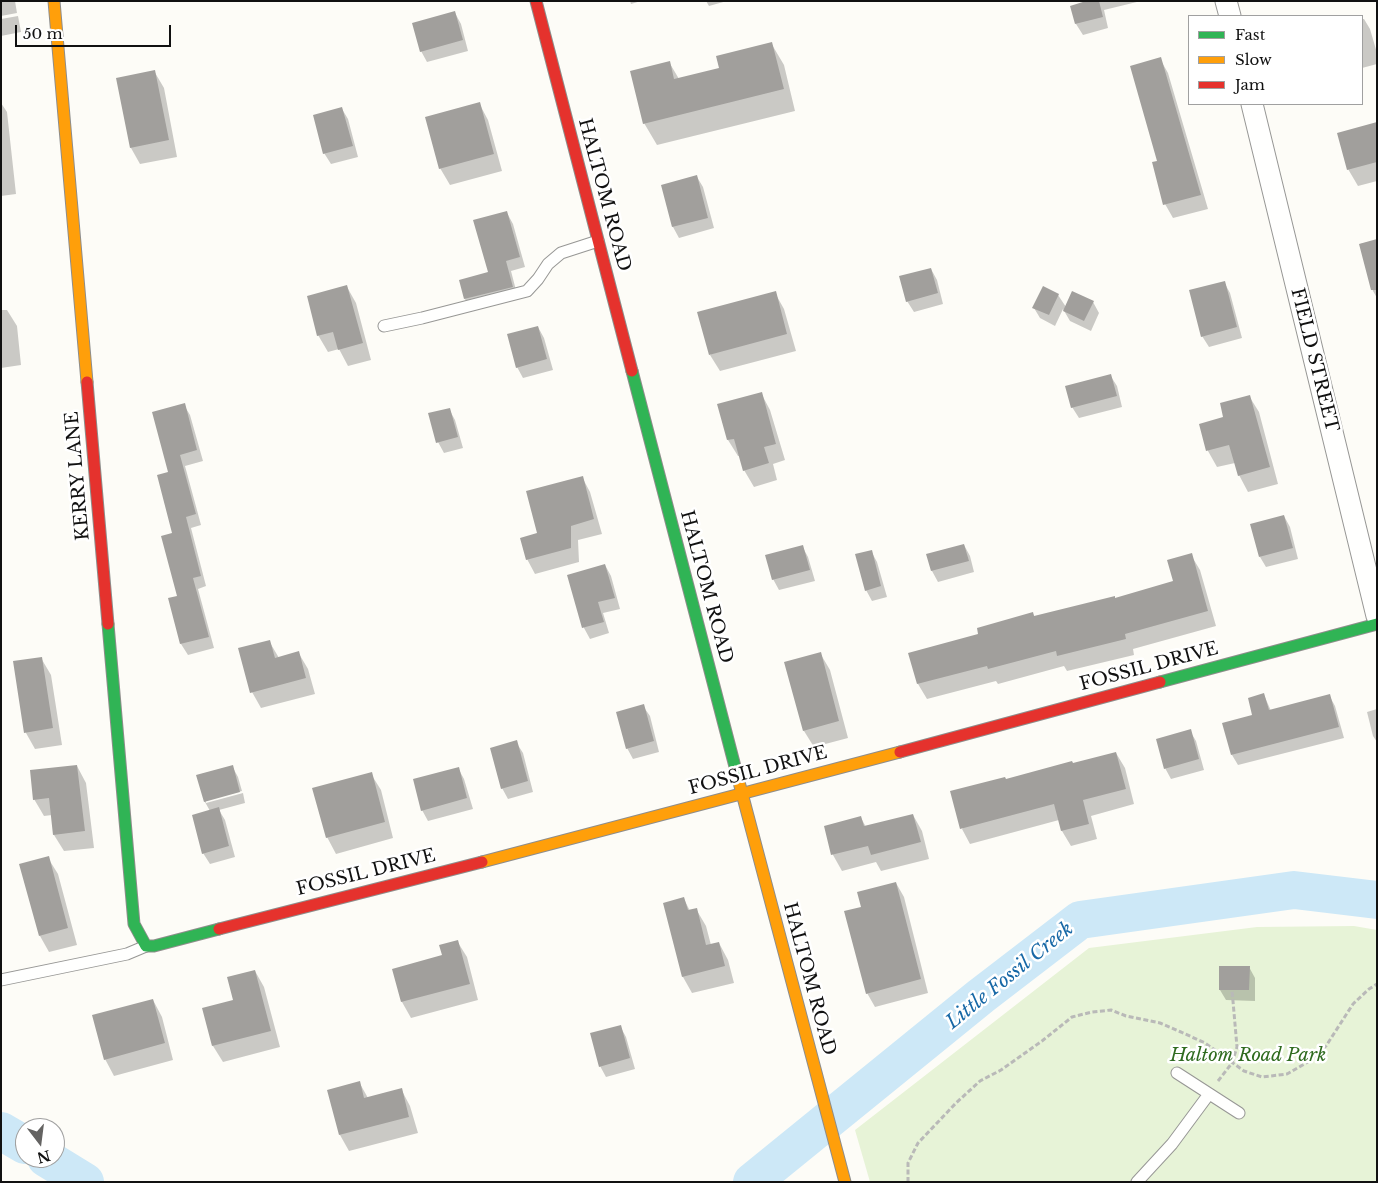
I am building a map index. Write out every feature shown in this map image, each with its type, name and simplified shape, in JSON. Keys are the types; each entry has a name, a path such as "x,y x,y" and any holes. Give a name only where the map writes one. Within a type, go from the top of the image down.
{"street":[{"name":"KERRY LANE","path":"54,1 134,924 146,946"},
{"name":"HALTOM ROAD","path":"536,1 844,1179"},
{"path":"1226,1 1230,15"},
{"name":"FIELD STREET","path":"1252,105 1377,616"},
{"name":"FOSSIL DRIVE","path":"146,946 154,946 742,794 1377,624"}],"lane":[{"path":"384,326 527,291 548,264 561,253 598,241"},
{"path":"1,980 127,954 146,946"},
{"path":"1177,1073 1239,1113"},
{"path":"1137,1182 1172,1144 1209,1094"}],"path":[{"path":"908,1182 908,1163 918,1143 956,1103 980,1081 1000,1070 1042,1041 1072,1017 1111,1010 1126,1016 1160,1023 1205,1043 1244,1070 1262,1076 1287,1074 1308,1062 1326,1046 1353,1004 1377,984"},
{"path":"1209,1094 1232,1063 1237,1048 1232,990"}],"green space":[{"name":"Haltom Road Park","path":"1354,926 1377,930 1377,1182 870,1182 855,1130 1089,948 1257,927"}],"building":[{"path":"1086,1 1099,1 1103,17 1075,24 1070,6"},
{"path":"455,11 463,40 420,52 412,23"},
{"path":"772,42 784,89 643,124 630,71 670,61 674,79 719,68 716,56"},
{"path":"1161,57 1201,195 1163,205 1152,162 1157,161 1130,66"},
{"path":"155,70 169,140 130,148 116,78"},
{"path":"480,102 494,154 439,169 425,117"},
{"path":"342,107 353,146 323,154 313,115"},
{"path":"1377,122 1377,162 1347,170 1337,133"},
{"path":"697,175 708,218 672,227 661,185"},
{"path":"507,211 520,257 506,261 513,287 464,299 459,280 488,272 473,220"},
{"path":"1377,239 1377,290 1371,290 1359,244"},
{"path":"931,268 938,293 906,302 899,276"},
{"path":"1225,281 1237,327 1201,337 1189,290"},
{"path":"347,285 363,343 338,350 333,332 317,336 307,296"},
{"path":"1043,286 1059,294 1049,315 1032,308"},
{"path":"776,291 787,334 709,355 697,312"},
{"path":"1072,291 1094,301 1084,321 1063,311"},
{"path":"538,326 547,359 516,368 507,334"},
{"path":"1111,374 1117,396 1071,408 1065,386"},
{"path":"762,392 776,444 764,447 769,463 743,471 734,439 727,440 717,404"},
{"path":"1250,395 1270,467 1238,476 1229,445 1206,451 1199,424 1223,417 1220,403"},
{"path":"185,403 197,450 180,455 196,514 186,517 201,576 193,578 209,637 180,644 168,598 177,596 161,536 172,533 157,475 168,472 152,412"},
{"path":"450,408 458,437 436,443 428,413"},
{"path":"583,476 594,519 571,526 571,548 526,560 520,538 537,533 526,491"},
{"path":"1284,515 1293,548 1259,557 1250,524"},
{"path":"964,544 969,561 931,571 926,554"},
{"path":"803,545 810,570 772,580 765,555"},
{"path":"872,550 881,586 865,591 855,554"},
{"path":"1192,553 1208,611 1125,634 1126,639 1057,656 1056,651 988,669 987,666 917,684 908,653 978,634 977,628 1033,612 1034,616 1115,596 1115,598 1173,581 1167,560"},
{"path":"605,564 615,598 598,602 604,622 582,628 567,575"},
{"path":"270,640 275,658 299,651 306,678 250,693 238,648"},
{"path":"821,652 839,721 803,731 784,662"},
{"path":"42,657 53,728 24,733 13,661"},
{"path":"1264,693 1269,710 1330,694 1339,727 1231,755 1222,723 1252,715 1248,698"},
{"path":"644,704 654,741 626,749 616,712"},
{"path":"1191,729 1199,759 1164,769 1156,739"},
{"path":"517,740 528,781 501,789 490,748"},
{"path":"1116,752 1126,789 1083,800 1089,824 1061,831 1054,804 960,829 950,791"},
{"path":"77,765 85,831 53,835 49,798 33,800 30,770"},
{"path":"233,765 240,792 204,802 196,775"},
{"path":"459,767 467,798 421,811 413,779"},
{"path":"372,772 385,822 326,838 312,788"},
{"path":"219,807 229,846 202,854 192,815"},
{"path":"913,814 921,842 871,855 868,846 831,855 824,826 861,816 864,826"},
{"path":"49,856 68,928 39,936 19,864"},
{"path":"896,882 921,979 866,994 844,911 861,907 857,892"},
{"path":"684,897 688,910 697,908 706,945 719,942 725,966 682,977 663,903"},
{"path":"458,940 470,984 401,1002 392,969 442,955 439,945"},
{"path":"1219,966 1250,966 1249,990 1219,990"},
{"path":"255,970 271,1031 212,1046 202,1008 233,1000 227,977"},
{"path":"153,999 165,1043 104,1060 92,1015"},
{"path":"621,1025 630,1058 599,1067 590,1033"},
{"path":"360,1081 364,1098 402,1088 409,1117 339,1135 327,1090"}],"waterway":[{"name":"Little Fossil Creek","path":"752,1182 981,996 1080,920 1294,890 1377,900"},
{"name":"Little Fossil Creek","path":"1,1131 15,1139"},
{"name":"Little Fossil Creek","path":"62,1168 85,1182"}],"traffic: fast":[{"path":"632,371 739,782"},
{"path":"108,624 134,924 146,946 154,946 219,929"},
{"path":"1160,682 1377,624"}],"traffic: slow":[{"path":"54,1 87,382"},
{"path":"482,862 900,752"},
{"path":"739,782 845,1182"}],"traffic: jam":[{"path":"536,1 632,371"},
{"path":"87,382 108,624"},
{"path":"900,752 1160,682"},
{"path":"219,929 482,862"}]}
